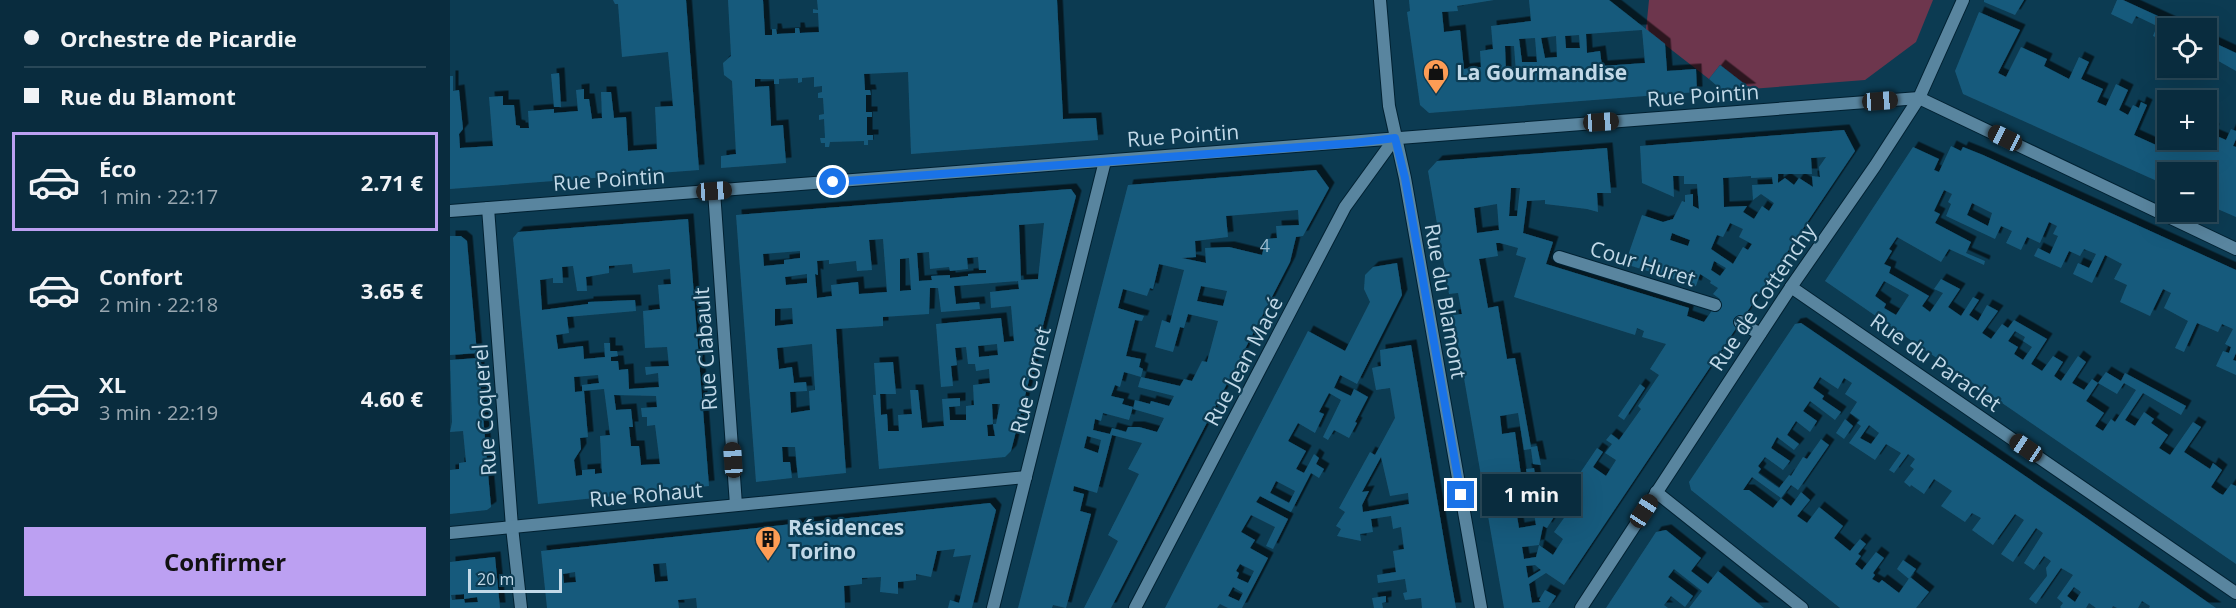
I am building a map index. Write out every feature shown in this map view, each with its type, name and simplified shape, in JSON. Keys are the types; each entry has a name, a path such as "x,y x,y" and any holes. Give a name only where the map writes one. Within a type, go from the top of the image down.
{"street":[{"name":"Rue du Blamont","path":"1380,0 1389,106 1405,178 1481,608"},
{"name":"Rue de Cottenchy","path":"1581,608 1791,286 1875,166 1918,98 1963,0"},
{"name":"Rue Pointin","path":"450,211 1918,98"},
{"path":"1918,98 2236,249"},
{"name":"Rue Jean Macé","path":"1135,608 1346,207 1395,138"},
{"name":"Rue Cornet","path":"993,608 1105,161"},
{"name":"Rue Clabault","path":"714,191 736,505"},
{"name":"Rue Coquerel","path":"488,208 512,526 521,608"},
{"name":"Cour Huret","path":"1559,257 1715,305"},
{"name":"Rue du Paraclet","path":"1791,286 2236,593"},
{"path":"1740,322 1760,334"},
{"name":"Rue Rohaut","path":"450,532 1026,477"},
{"path":"1656,492 1802,608"}],"shaded area":[{"path":"1649,0 1933,0 1916,42 1865,80 1751,89 1720,65 1709,79 1646,30"}],"building":[{"path":"613,0 686,0 699,170 450,189 450,76 453,76 453,91 459,90 463,129 459,134 460,148 493,146 489,97 503,96 503,105 514,105 516,125 520,128 529,128 528,111 554,109 554,113 578,111 576,90 584,89 584,99 589,99 592,119 602,118 601,92 611,92 614,118 626,117 628,151 657,149 655,107 673,106 668,52 622,57 618,4 615,4"},
{"path":"728,0 763,0 765,35 772,35 772,29 776,29 777,34 795,33 795,28 799,28 800,33 819,32 818,13 813,13 813,9 818,10 817,0 1057,0 1063,119 1096,118 1098,140 911,154 908,72 864,74 865,90 870,90 871,95 866,95 866,112 872,112 872,117 867,117 867,135 873,135 873,140 868,140 868,145 864,145 864,141 830,142 829,147 825,147 825,143 821,143 820,138 825,138 824,119 819,120 819,115 824,114 823,98 818,98 818,93 822,92 822,86 814,87 814,77 802,78 802,82 798,83 798,78 779,79 779,84 774,84 774,79 755,79 755,87 769,86 771,126 783,125 786,163 721,168 721,156 736,154 732,81 724,75 723,63 731,56"},
{"path":"1409,0 1494,0 1457,6 1458,11 1442,12 1444,32 1460,30 1464,69 1481,67 1480,51 1493,49 1491,26 1531,21 1529,0 1609,0 1665,44 1667,71 1696,69 1697,92 1429,113 1420,105 1407,12 1410,11","holes":["1642,30 1645,63 1602,66 1600,51 1587,53 1586,34","1579,35 1580,48 1566,48 1565,36","1556,36 1557,57 1545,58 1541,38","1535,38 1537,62 1522,62 1519,39","1505,46 1514,46 1516,73 1506,73"]},
{"path":"1984,0 2024,0 2015,15 1984,2"},
{"path":"2117,0 2123,0 2162,18 2157,18 2157,26 2136,16 2132,24 2111,14"},
{"path":"1979,12 2020,30 1998,73 2006,77 2021,47 2047,59 2044,66 2069,79 2079,57 2089,62 2081,79 2103,89 2097,102 2106,106 2116,84 2128,90 2119,110 2128,115 2133,105 2139,108 2141,102 2147,105 2134,135 2156,145 2157,143 2157,150 2217,150 2217,136 2226,140 2231,129 2236,131 2233,146 2236,147 2236,217 2217,209 2217,162 2157,162 2157,181 1963,94 1955,71"},
{"path":"2157,26 2157,38 2153,36"},
{"path":"2217,44 2236,53 2236,71 2217,60"},
{"path":"1720,65 1751,89 1723,91 1709,79"},
{"path":"559,73 561,107 554,107 551,74"},
{"path":"1844,130 1855,151 1564,585 1546,573 1529,584 1532,603 1541,602 1539,600 1545,590 1556,596 1548,608 1504,608 1453,315 1462,314 1458,293 1449,294 1428,171 1437,161 1607,148 1611,193 1597,193 1598,212 1545,204 1545,200 1527,201 1523,233 1553,242 1546,264 1689,308 1687,316 1704,322 1720,299 1713,294 1718,288 1710,283 1711,281 1700,274 1696,286 1625,264 1642,215 1663,222 1673,219 1682,201 1685,202 1685,195 1693,194 1693,206 1699,209 1697,184 1684,184 1684,176 1673,176 1674,197 1642,183 1640,146","holes":["1826,157 1819,167 1820,177 1812,176 1813,187 1799,178 1794,185 1785,178 1778,183 1778,174 1812,174 1811,158","1772,177 1773,184 1752,185 1753,200 1761,194 1774,203 1769,211 1762,206 1754,219 1743,212 1747,206 1724,207 1723,178","1511,188 1520,188 1517,216 1509,216","1497,204 1499,230 1477,233 1474,208","1730,223 1743,229 1739,237 1752,244 1748,250 1743,247 1733,264 1711,249 1717,235 1723,237","1672,233 1690,240 1688,246 1670,240","1496,243 1518,248 1516,255 1526,258 1514,297 1635,335 1637,328 1644,331 1642,337 1666,344 1650,369 1659,375 1638,406 1641,409 1619,440 1611,434 1606,440 1612,444 1605,453 1616,460 1606,476 1593,467 1603,452 1597,448 1561,501 1571,508 1554,532 1563,539 1553,555 1539,545 1543,526 1547,528 1557,512 1539,500 1534,468 1526,469 1536,525 1519,528 1516,510 1528,508 1515,432 1502,434 1500,416 1518,413 1524,450 1531,449 1533,464 1541,465 1537,446 1531,447 1515,358 1507,359 1498,306 1488,308 1479,259 1498,256","1714,261 1726,268 1720,276 1711,270","1539,545 1536,557 1524,559 1522,547","1535,565 1541,570 1528,578 1526,566"]},
{"path":"1951,146 1961,151 1963,147 2236,270 2236,353 2233,360 2236,361 2236,375 2216,366 2223,351 2229,353 2231,347 2225,344 2233,329 2222,324 2218,332 2197,323 2184,352 2175,348 2188,321 2164,308 2171,293 2163,289 2150,316 2120,302 2127,285 2114,279 2122,264 2105,255 2092,283 2073,274 2078,263 2089,268 2096,254 2084,249 2080,256 2069,251 2061,268 2034,256 2038,248 2050,254 2058,236 2053,234 2057,226 2049,222 2040,243 2027,237 2021,250 2006,243 2012,231 2001,226 1995,239 1946,216 1952,194 1944,190 1934,211 1940,214 1935,223 1971,242 1966,253 1985,261 1984,265 1949,249 1941,262 1897,237 1889,249 1892,251 1884,264 1891,267 1889,273 1929,296 1922,306 1930,312 1943,293 1934,289 1941,279 1960,289 1948,307 1961,316 1973,297 1979,300 1969,315 1978,321 1987,305 1998,311 1982,333 1991,339 2002,324 2008,328 2014,320 2047,339 2031,364 2042,371 2053,356 2063,362 2054,376 2061,381 2078,356 2086,362 2072,383 2084,390 2092,379 2098,383 2106,372 2121,381 2125,373 2186,406 2181,415 2143,393 2125,420 2135,426 2144,412 2154,419 2151,423 2168,435 2159,448 2170,455 2193,422 2201,427 2184,452 2210,469 2213,463 2222,470 2211,487 2219,493 2223,495 2231,484 2236,486 2236,564 1825,281 1913,147 1939,159 1934,170 1939,172","holes":["1972,203 1992,213 1988,226 1967,215","1884,281 1909,295 1896,315 1884,308 1886,304 1875,296","2015,331 2025,337 2023,341 2032,347 2023,360 2014,354 2018,347 2008,341","2098,383 2117,394 2124,383 2136,390 2115,422 2111,419 2103,431 2095,426 2104,413 2086,401"]},
{"path":"1316,170 1329,188 1303,236 1296,237 1290,262 1111,608 1084,608 1118,541 1108,535 1139,474 1128,469 1142,443 1112,435 1097,493 1074,486 1073,491 1084,494 1080,511 1091,514 1066,608 1053,605 1052,608 1018,608 1128,185","holes":["1298,210 1299,225 1276,226 1277,238 1266,239 1262,255 1229,247 1205,248 1206,263 1182,258 1196,257 1195,241 1228,237 1226,216","1159,264 1184,270 1170,323 1162,320 1155,347 1173,352 1180,327 1184,328 1188,314 1218,321 1207,362 1202,361 1192,381 1184,379 1180,386 1141,377 1143,369 1139,367 1141,359 1126,356 1135,320 1142,321 1144,316 1118,308 1123,289 1147,296 1150,288 1153,289","1201,286 1227,291 1223,306 1197,301","1124,372 1141,377 1138,387 1174,396 1169,406 1135,400 1133,409 1164,418 1157,432 1139,427 1128,427 1126,432 1112,428 1110,434 1093,430 1095,419 1101,421 1103,413 1129,420 1133,407 1122,404 1124,399 1111,396 1115,385 1120,387","1087,436 1101,440 1098,453 1084,448"]},
{"path":"1071,189 1076,196 1011,451 1005,457 879,469 873,395 876,395 874,363 893,362 896,394 880,394 881,415 887,414 888,431 899,431 898,415 912,414 910,390 918,390 922,428 944,426 942,399 960,398 960,406 949,407 950,420 966,420 966,406 974,405 973,385 990,383 989,369 976,371 975,364 968,364 966,347 955,348 957,365 951,366 953,386 941,387 936,324 1001,318 1004,342 1014,341 1011,306 991,308 990,292 1019,289 1018,281 954,286 956,304 979,302 980,309 941,312 938,288 930,288 929,314 883,317 883,326 836,329 846,473 798,478 795,447 782,447 783,462 790,462 792,478 756,482 736,215","holes":["1044,223 1038,279 1021,280 1019,225","883,239 887,292 859,294 858,282 831,285 832,296 817,298 815,274 818,275 817,261 829,260 829,264 856,261 857,271 872,270 869,240","800,251 800,258 784,260 784,264 764,266 763,254","929,252 930,269 949,267 950,271 968,269 967,258 978,257 979,270 986,270 986,273 950,278 950,275 931,276 932,280 919,281 917,253","909,258 911,290 900,291 900,259","807,274 807,283 786,285 785,277","792,308 793,324 775,326 775,309","812,344 815,390 809,391 810,410 791,413 790,392 807,391 806,382 794,383 792,367 779,369 777,348","997,344 998,355 979,357 978,346","992,404 1000,404 996,424 993,424","993,424 995,436 988,436 987,425"]},
{"path":"688,219 709,486 538,504 513,238 518,232","holes":["632,264 633,273 670,269 671,284 658,285 660,309 643,311 645,348 667,347 669,366 645,367 646,375 658,373 659,387 629,389 628,369 619,370 618,361 611,361 611,357 618,356 617,351 610,351 610,343 604,343 605,357 584,359 583,346 558,349 556,335 569,333 567,317 636,311 635,300 588,302 588,304 542,310 540,280 553,278 553,283 563,283 562,267 573,266 577,291 587,291 586,277 609,273 609,266","598,375 599,383 582,385 582,391 604,389 610,435 600,436 602,473 595,474 595,469 582,470 582,475 576,476 574,460 581,449 580,438 588,437 584,391 575,392 574,377","614,395 656,396 657,407 641,408 642,417 647,417 647,426 655,425 660,464 641,465 639,446 631,446 629,427 633,427 631,409 616,410"]},
{"path":"450,236 461,236 467,241 477,353 450,355"},
{"path":"1397,263 1402,295 1357,384 1340,375 1334,388 1351,396 1354,389 1368,397 1349,438 1334,430 1328,440 1323,437 1341,400 1329,393 1319,412 1324,414 1315,433 1298,423 1288,441 1306,451 1296,469 1304,473 1314,454 1319,458 1316,464 1324,469 1319,478 1311,473 1291,512 1260,496 1256,502 1288,519 1273,549 1266,546 1275,527 1251,515 1241,532 1255,540 1250,548 1268,558 1242,608 1228,608 1220,604 1217,608 1165,608 1308,331 1345,351 1370,302 1364,289 1365,275 1373,267","holes":["1276,481 1295,491 1289,503 1270,493","1240,564 1254,571 1248,583 1237,578 1239,573 1236,571","1233,587 1243,593 1239,601 1228,596"]},
{"path":"1801,323 2216,608 2149,608 2150,606 2142,601 2138,608 2113,606 2112,608 2096,608 2089,603 2086,608 2061,608 2063,603 2057,598 2073,575 2061,568 2036,604 2029,599 2047,576 2046,568 2051,561 2044,556 2034,570 2024,563 2043,533 2036,528 2013,562 2001,554 2024,520 2015,514 1993,545 1972,530 1981,518 1972,513 1965,522 1941,506 1952,491 1934,479 1924,494 1904,482 1914,469 1910,466 1915,459 1908,454 1894,473 1889,470 1901,453 1886,444 1875,460 1849,443 1861,426 1857,423 1860,420 1850,413 1857,402 1845,394 1852,383 1844,378 1838,389 1820,377 1813,388 1824,396 1822,399 1841,412 1835,420 1810,401 1803,411 1817,421 1810,432 1796,421 1787,435 1799,444 1794,450 1777,437 1771,448 1790,461 1783,470 1765,457 1758,466 1761,469 1758,473 1779,488 1789,475 1791,476 1803,457 1807,459 1821,439 1829,445 1798,490 1791,485 1781,498 1791,506 1801,492 1810,500 1797,516 1807,523 1819,507 1843,526 1834,538 1850,551 1860,539 1866,544 1858,554 1861,556 1855,564 1862,570 1876,552 1884,558 1873,573 1875,575 1872,579 1879,583 1882,580 1899,593 1910,577 1929,592 1916,608 1840,608 1691,490 1689,482 1795,324","holes":["1869,425 1879,433 1871,444 1860,438","1752,477 1781,498 1773,508 1749,490 1743,490","2074,587 2081,592 2075,602 2067,596"]},
{"path":"1411,345 1456,608 1422,608 1421,598 1405,600 1403,593 1407,592 1405,579 1378,583 1377,575 1396,572 1393,551 1404,549 1401,527 1393,529 1391,516 1371,519 1373,532 1360,534 1361,541 1337,536 1341,529 1336,526 1345,512 1339,508 1370,452 1375,455 1395,418 1390,388 1376,390 1372,368 1381,366 1380,350","holes":["1381,457 1390,496 1408,493 1409,504 1363,512 1362,505 1369,491 1362,492"]},
{"path":"478,358 491,507 487,510 450,514 450,470 459,469 459,463 466,462 463,431 450,432 452,422 450,360"},
{"path":"1640,384 1645,388 1624,420 1618,416"},
{"path":"1845,419 1853,426 1844,439 1836,433"},
{"path":"990,503 996,510 972,608 948,608 950,600 959,603 971,555 953,557 955,549 937,551 931,577 916,574 916,580 898,582 898,594 880,592 881,577 862,578 862,584 844,586 845,608 697,608 696,598 678,600 679,608 547,608 541,551","holes":["666,563 668,581 655,582 653,564","575,572 576,582 564,583 563,574"]},
{"path":"1666,530 1701,558 1691,571 1708,584 1718,571 1764,608 1689,608 1702,591 1674,569 1668,577 1693,596 1685,607 1671,596 1664,605 1668,608 1606,608 1656,532"},
{"path":"495,557 500,608 450,608 450,562","holes":["464,594 464,599 452,600 451,595","477,597 478,602 465,603 464,599"]},
{"path":"1903,560 1916,569 1909,579 1897,569"},
{"path":"1386,596 1386,602 1382,603 1383,608 1374,608 1372,598"}],"place":[{"name":"La Gourmandise","path":"1436,95"},
{"name":"Résidences Torino","path":"768,562"}],"route":[{"path":"833,182 1395,138 1405,178 1461,495"}]}
